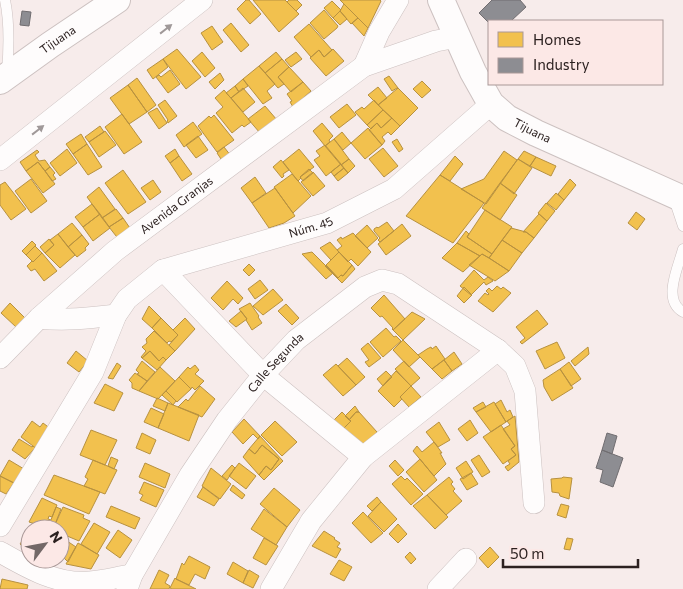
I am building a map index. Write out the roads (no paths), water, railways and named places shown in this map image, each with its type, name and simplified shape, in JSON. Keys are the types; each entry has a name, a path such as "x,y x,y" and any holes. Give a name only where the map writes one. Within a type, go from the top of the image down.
{"street":[{"name":"Tijuana","path":"3,78 118,0"},
{"path":"0,160 202,0"},
{"name":"Avenida Granjas","path":"364,66 379,32 398,0"},
{"name":"Tijuana","path":"441,0 473,72 491,104 506,118 681,212"},
{"name":"Avenida Granjas","path":"0,358 39,318 115,251 364,66 436,41 457,37"},
{"name":"Núm. 45","path":"0,526 93,372 116,315 127,299 164,270 327,223 394,189 491,104"},
{"path":"164,270 263,375 363,457"},
{"name":"Calle Segunda","path":"129,582 190,475 227,420 263,375 296,340 365,287 382,280 398,284 498,350 515,366 525,391 534,503"},
{"path":"39,318 78,320 116,315"},
{"path":"271,589 311,521 363,457 498,350"},
{"path":"0,552 38,572 61,580 129,582"},
{"path":"438,589 466,559"}],"lane":[{"path":"3,78 9,43 8,14 5,0"},
{"path":"683,249 672,292 672,300 678,309 683,312"}]}
